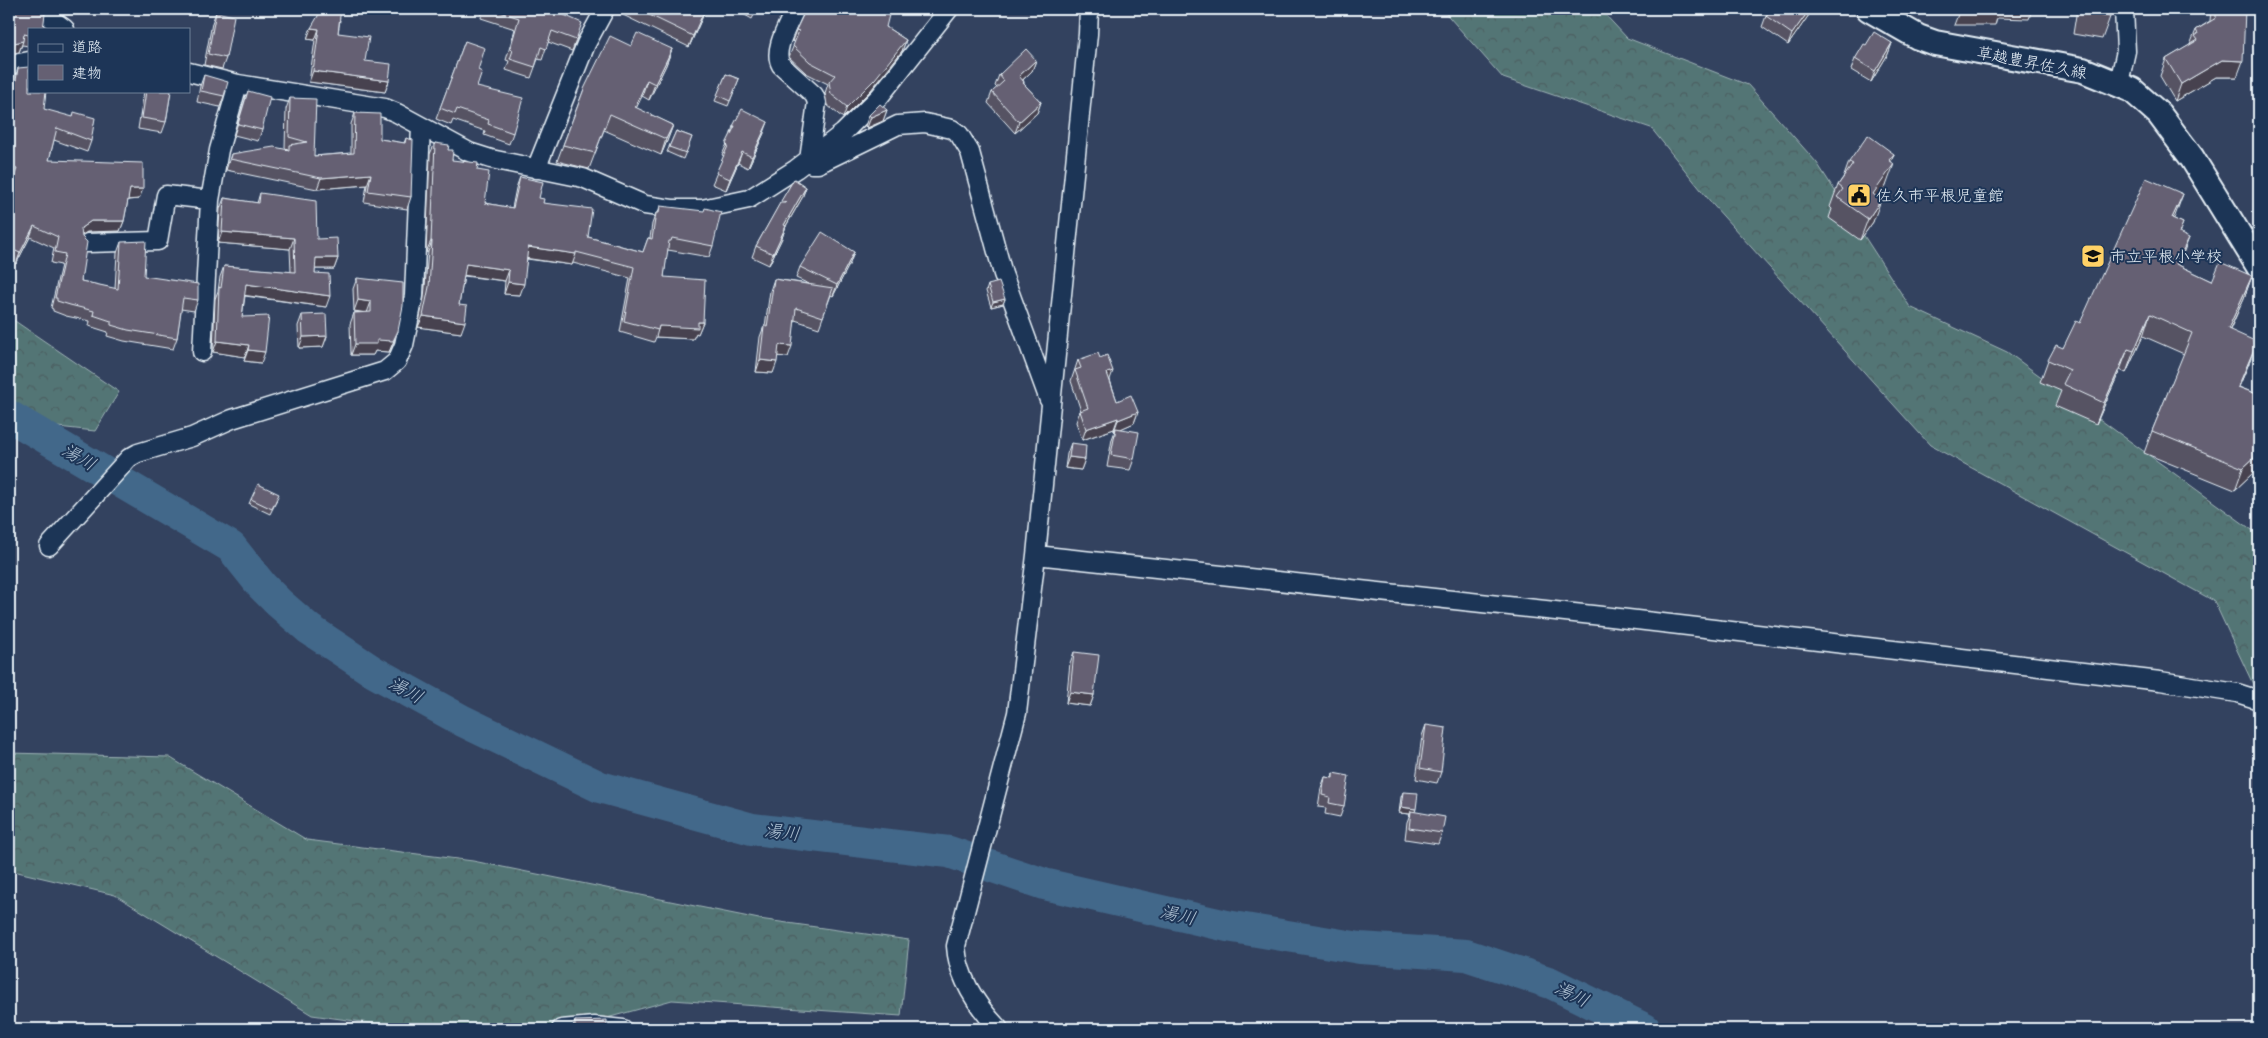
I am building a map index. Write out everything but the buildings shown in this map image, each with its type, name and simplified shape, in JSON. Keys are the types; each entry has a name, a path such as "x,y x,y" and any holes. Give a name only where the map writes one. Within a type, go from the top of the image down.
{"main road":[{"name":"草越豊昇佐久線","path":"1868,9 1918,37 1935,43 2083,70 2119,83 2143,98 2172,131 2192,158 2259,267"}],"street":[{"path":"38,9 64,28"},
{"path":"536,169 586,44 606,9"},
{"path":"795,9 778,50 777,60 814,95 817,102 809,160"},
{"path":"190,72 238,84 385,108 469,152 536,169 583,178 645,205 690,209 749,200 809,160 843,133 880,96 949,9"},
{"path":"999,1029 980,1007 964,979 957,959 956,946 1018,713 1036,555 1089,9"},
{"path":"2119,83 2126,51 2124,9"},
{"path":"9,64 28,61"},
{"path":"202,352 210,200 219,150 238,84"},
{"path":"809,160 812,164 818,164 898,125 912,123 941,125 959,134 970,152 1003,274 1051,405"},
{"path":"50,546 129,458 138,453 192,437 232,419 385,371 398,361 408,330 414,296 421,126"},
{"path":"87,243 158,241 166,195 210,200"},
{"path":"1036,555 1602,616 2160,681 2237,692 2259,700"},
{"path":"561,1029 594,1026 623,1029"}],"green space":[{"path":"1442,9 1600,9 1627,38 1748,85 1817,163 1910,307 2007,352 2259,535 2259,697 2214,601 1930,445 1714,206 1651,128 1503,78"},
{"path":"9,317 119,392 95,431 48,426 9,401"},
{"path":"9,753 169,757 307,840 473,861 759,919 909,940 901,1016 672,1000 567,1029 413,1029 312,1015 115,895 9,870"}],"waterway":[{"name":"湯川","path":"9,416 231,547 262,586 279,603 309,629 374,672 463,721 600,787 752,829 949,852 1044,884 1227,926 1360,948 1466,955 1551,983 1645,1029"}],"place":[{"name":"佐久市平根児童館","path":"1859,195"},
{"name":"市立平根小学校","path":"2093,256"}]}
